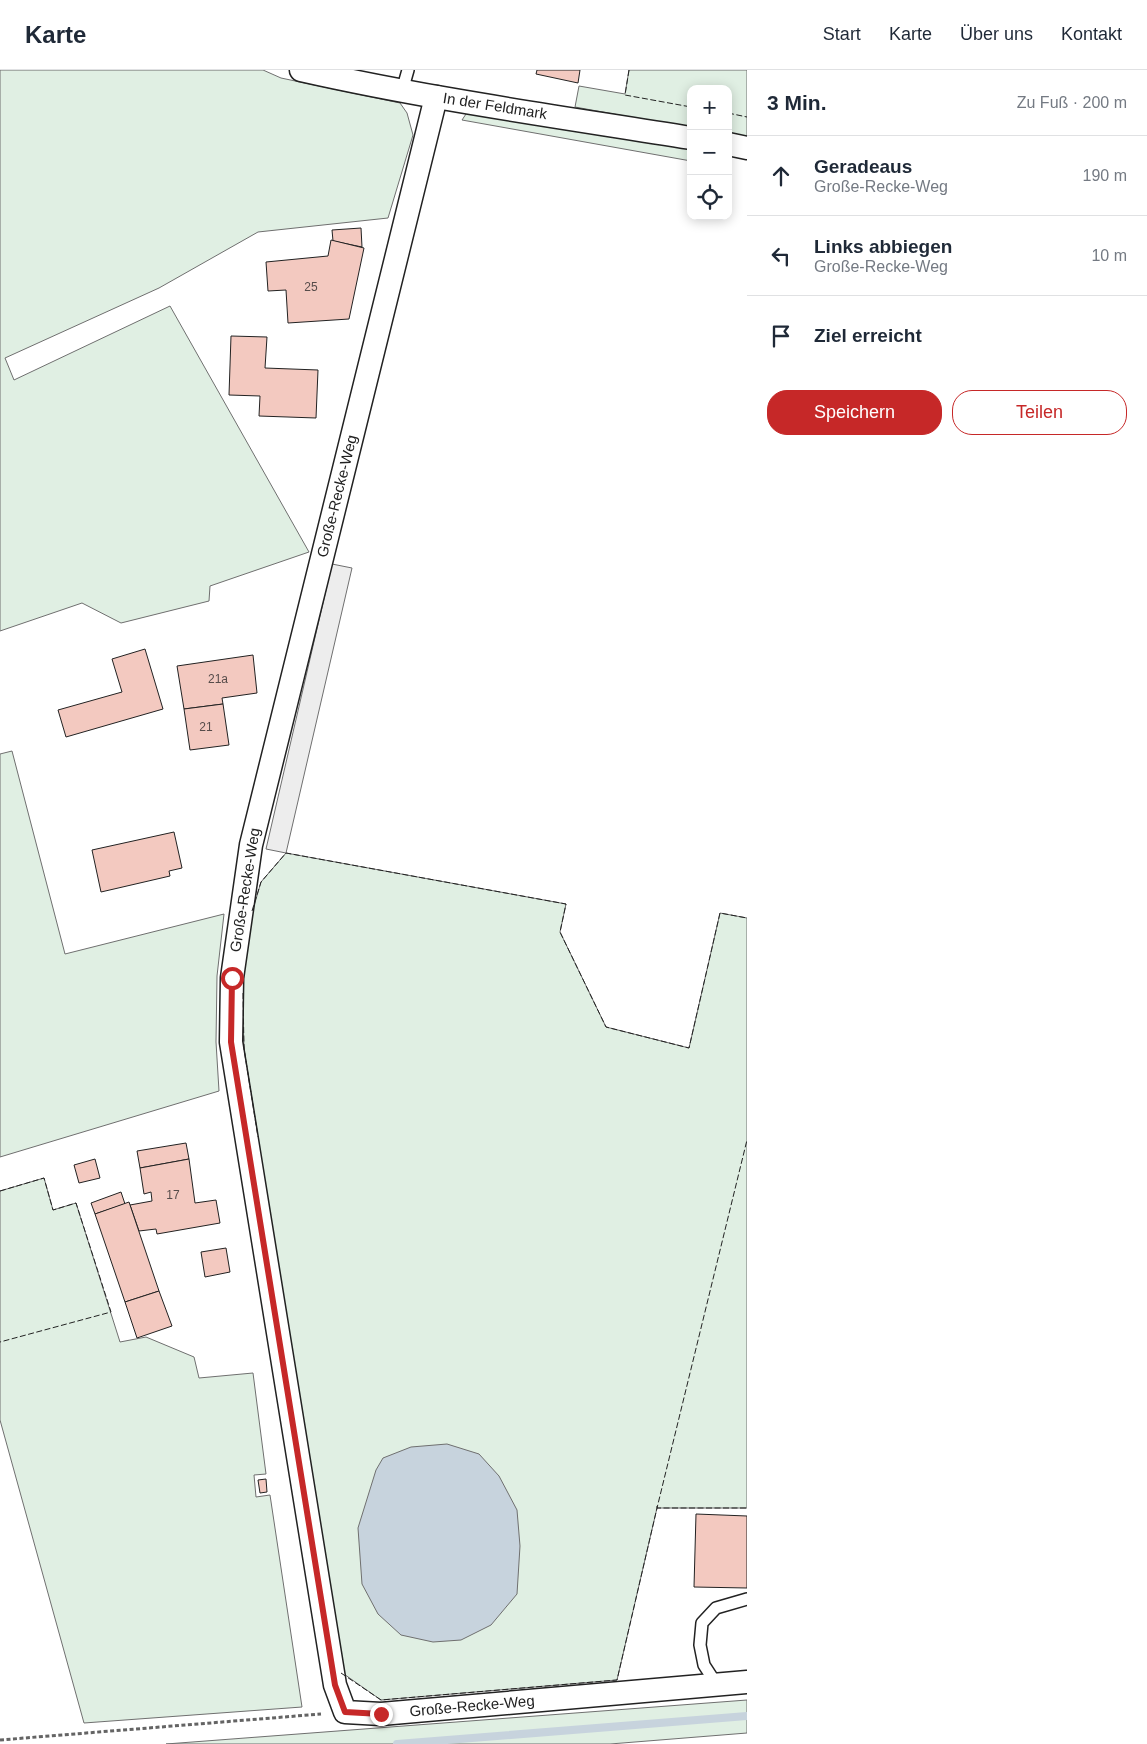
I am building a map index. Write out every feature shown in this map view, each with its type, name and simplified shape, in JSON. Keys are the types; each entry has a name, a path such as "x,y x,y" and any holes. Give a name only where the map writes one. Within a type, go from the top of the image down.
{"street":[{"name":"In der Feldmark","path":"300,70 405,80 436,97 687,137"},
{"name":"Große-Recke-Weg","path":"436,97 251,845 232,978 231,1042 335,1685 345,1712 381,1714 747,1682"},
{"path":"732,145 747,148"}],"lane":[{"path":"717,1685 704,1665 700,1645 702,1623 716,1608 747,1599"}],"path":[{"path":"0,1740 345,1712"}],"green space":[{"path":"0,70 263,70 281,78 400,103 407,113 413,135 388,218 258,232 159,288 5,358 14,380 170,306 309,552 210,586 209,601 121,623 82,603 0,631"},
{"path":"629,70 747,70 747,138 732,136 732,85 687,85 687,127 575,107 579,86 625,94"},
{"path":"468,111 687,148 687,160 462,120"},
{"path":"12,751 65,954 224,914 217,976 216,1042 219,1091 0,1157 0,754"},
{"path":"286,853 566,904 560,932 606,1027 689,1048 720,913 747,918 747,1508 657,1508 617,1680 381,1700 341,1672 244,1049 242,979 249,923 261,882"},
{"path":"44,1178 53,1210 76,1203 120,1342 146,1337 194,1357 199,1378 253,1373 266,1474 254,1475 256,1497 270,1495 302,1707 84,1723 0,1420 0,1191"},
{"path":"747,1700 747,1733 610,1744 166,1744"}],"shaded area":[{"path":"332,564 352,568 286,853 266,849"},
{"path":"447,1444 479,1454 499,1476 517,1510 520,1546 517,1594 491,1625 461,1640 433,1642 401,1635 378,1614 362,1584 358,1528 376,1470 383,1458 411,1447"}],"building":[{"path":"537,70 580,70 578,83 536,74"},
{"path":"361,228 362,247 333,241 332,230"},
{"path":"331,240 364,248 349,319 288,323 286,290 268,291 266,262 328,256"},
{"path":"231,336 267,337 265,368 318,370 316,418 259,416 260,396 229,395"},
{"path":"145,649 163,709 66,737 58,710 122,692 112,659"},
{"path":"253,655 257,693 222,698 223,704 184,709 177,666"},
{"path":"223,704 229,745 190,750 184,709"},
{"path":"174,832 182,868 169,871 170,876 101,892 92,850"},
{"path":"186,1143 189,1159 140,1168 137,1151"},
{"path":"95,1159 100,1178 79,1183 74,1165"},
{"path":"189,1159 195,1203 216,1200 220,1223 157,1234 156,1229 139,1231 130,1205 152,1201 151,1192 144,1194 140,1168"},
{"path":"121,1192 125,1204 95,1214 91,1203"},
{"path":"129,1202 159,1291 125,1302 95,1214"},
{"path":"226,1248 230,1272 205,1277 201,1252"},
{"path":"159,1291 172,1326 137,1338 125,1302"},
{"path":"266,1479 267,1492 260,1493 258,1480"},
{"path":"696,1514 747,1516 747,1588 694,1587"}],"waterway":[{"path":"397,1744 747,1716"}],"fence":[{"path":"629,70 625,95 687,106"},
{"path":"732,114 747,117"},
{"path":"252,911 261,882 286,853 566,904 560,932 606,1027 689,1048 720,913 747,918"},
{"path":"243,993 244,1049 258,1137"},
{"path":"341,1673 381,1700 617,1680 747,1140"},
{"path":"0,1191 44,1178 53,1210 76,1203 111,1312 0,1342"},
{"path":"657,1506 657,1508 747,1508"}],"route":[{"path":"232,978 231,1042 335,1685 345,1712 381,1714"}]}
